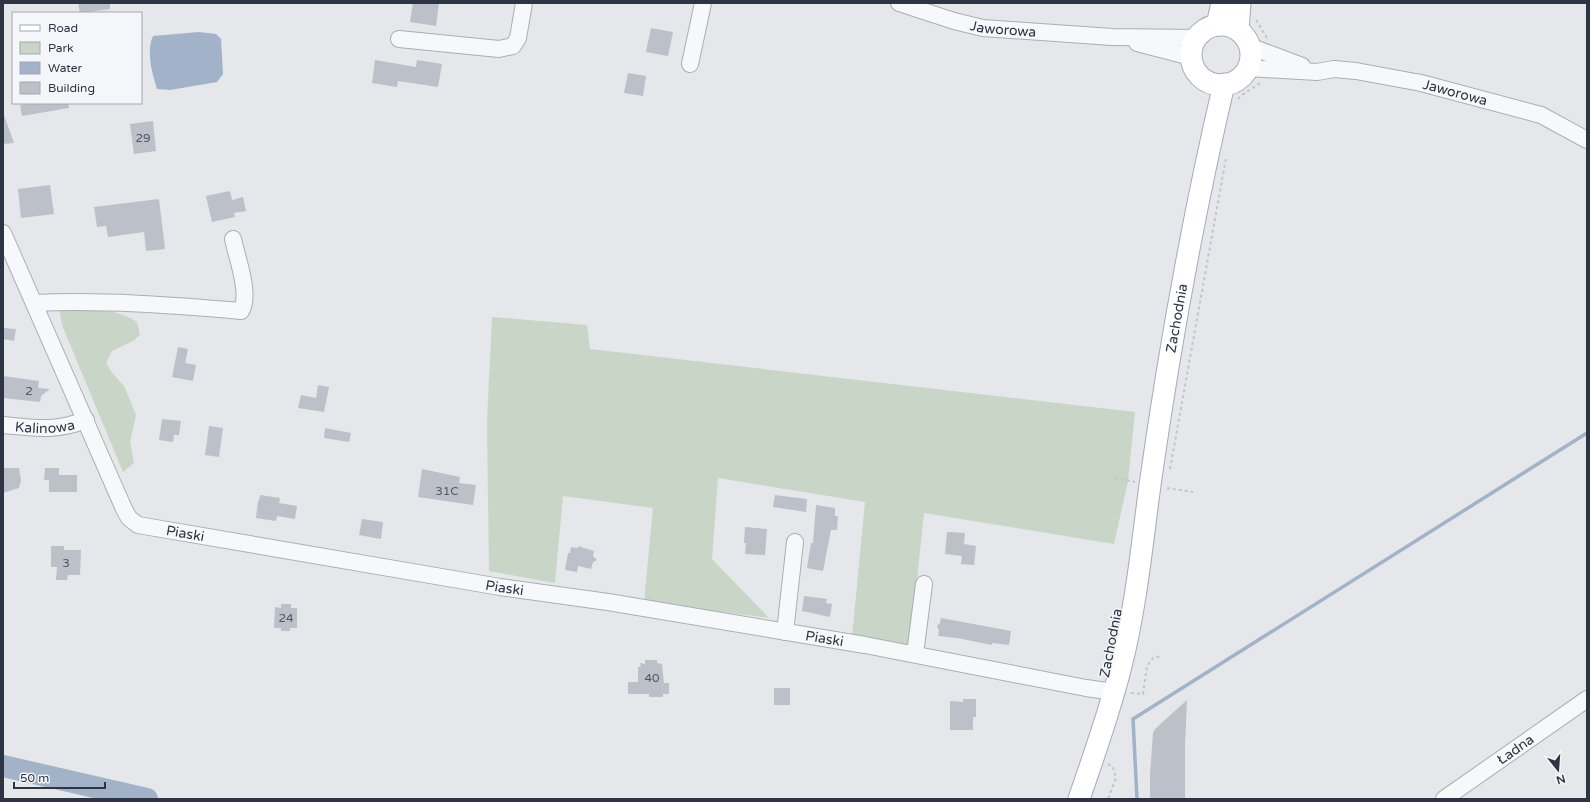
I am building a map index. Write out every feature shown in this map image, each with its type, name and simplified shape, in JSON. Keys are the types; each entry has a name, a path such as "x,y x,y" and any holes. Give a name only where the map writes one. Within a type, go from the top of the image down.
{"main road":[{"path":"1217,25 1222,3"},
{"path":"1244,38 1224,25 1209,27 1194,47 1198,74 1215,82 1238,79 1248,68 1250,60 1244,38 1247,10"},
{"name":"Zachodnia","path":"1079,799 1108,691 1129,553 1161,489 1202,176 1206,99 1215,82"},
{"name":"Zachodnia","path":"1067,799 1108,691"}],"street":[{"path":"399,39 499,49 513,46 518,38 524,3"},
{"path":"690,64 702,3"},
{"name":"Jaworowa","path":"898,3 954,21 983,28 1112,37 1194,47"},
{"name":"Jaworowa","path":"1244,38 1270,62"},
{"name":"Jaworowa","path":"1248,68 1270,62 1317,72 1334,69 1356,71 1421,83 1541,115 1587,140"},
{"name":"Piaski","path":"3,233 8,261 34,303 124,509 129,518 138,525 484,585 608,602 916,654 1108,691"},
{"path":"34,303 78,302 157,304 241,311 245,304 244,289 233,239"},
{"name":"Kalinowa","path":"3,425 54,429 66,428 86,420"},
{"path":"785,632 795,542"},
{"path":"916,654 924,584"},
{"name":"Ładna","path":"1444,799 1587,699"}],"path":[{"path":"1237,101 1242,95 1268,77 1270,62 1270,41 1247,10"},
{"path":"1170,472 1226,155"},
{"path":"1108,691 1143,694 1147,666 1153,658 1162,656"}],"green space":[{"path":"59,308 110,311 128,317 137,322 140,335 133,341 112,351 106,363 112,373 124,386 136,415 130,442 134,463 123,472 62,325"},
{"path":"492,317 587,325 590,349 1135,412 1128,481 1114,544 924,513 910,646 852,637 865,502 718,478 712,559 769,618 644,602 653,508 563,496 555,583 489,571 487,421"}],"water":[{"path":"199,32 216,34 221,39 223,74 217,82 170,90 157,89 150,55 153,36"}],"building":[{"path":"78,3 110,3 110,9 80,12"},
{"path":"413,3 439,3 436,26 410,22"},
{"path":"651,28 673,32 668,56 646,52"},
{"path":"375,60 416,67 417,60 442,64 438,87 398,81 397,87 372,83"},
{"path":"628,73 646,76 643,96 624,93"},
{"path":"68,104 69,108 22,116 20,105"},
{"path":"4,115 14,143 3,144"},
{"path":"153,121 156,151 134,154 130,124"},
{"path":"50,185 54,214 21,218 18,189"},
{"path":"230,191 232,200 243,197 246,211 234,213 235,217 212,222 206,196"},
{"path":"159,199 165,249 146,251 144,232 108,237 106,226 97,227 94,207"},
{"path":"3,328 16,329 14,341 3,339"},
{"path":"178,347 188,349 185,363 196,365 193,381 172,377"},
{"path":"3,376 39,381 38,388 50,389 41,396 40,402 3,398"},
{"path":"318,385 329,387 324,412 298,408 301,395 316,398"},
{"path":"162,419 181,421 179,435 174,435 173,442 159,440"},
{"path":"209,426 223,428 219,457 205,455"},
{"path":"325,428 351,433 349,442 324,438"},
{"path":"3,468 19,468 21,480 19,488 3,493"},
{"path":"45,468 59,468 59,475 77,475 77,492 49,492 49,480 44,480"},
{"path":"422,469 460,477 459,483 476,485 473,505 418,497"},
{"path":"260,495 280,498 279,503 297,506 295,519 277,516 276,521 256,518"},
{"path":"775,495 807,499 806,512 773,507"},
{"path":"816,505 835,508 835,516 838,516 837,530 831,530 823,571 807,568 811,543 813,543"},
{"path":"362,519 383,522 381,539 359,535"},
{"path":"745,527 767,529 765,555 745,554"},
{"path":"947,532 965,533 964,544 976,546 974,565 961,564 962,556 945,554"},
{"path":"51,546 64,546 64,550 81,550 80,575 68,575 67,580 56,580 57,567 51,567"},
{"path":"578,546 594,551 593,556 597,560 593,562 591,569 578,566 577,572 565,570 568,553 570,553 571,547 578,548"},
{"path":"804,596 827,599 826,603 832,604 830,617 802,611"},
{"path":"281,604 291,604 291,608 297,608 297,628 290,628 290,631 281,631 281,628 274,628 275,607 281,608"},
{"path":"941,618 1011,631 1009,645 992,643 992,645 938,636 939,631 937,626 940,623"},
{"path":"645,660 657,660 657,663 662,664 664,683 669,683 669,694 663,694 663,697 649,697 649,694 628,694 628,682 638,682 638,667 641,667 640,663 645,664"},
{"path":"774,688 790,688 790,705 774,705"},
{"path":"963,699 976,699 976,717 973,717 973,730 950,730 950,701 963,702"},
{"path":"1187,700 1185,799 1150,799 1153,733 1155,729"}],"waterway":[{"path":"1137,799 1133,719 1587,433"},
{"path":"3,766 147,799"}]}
